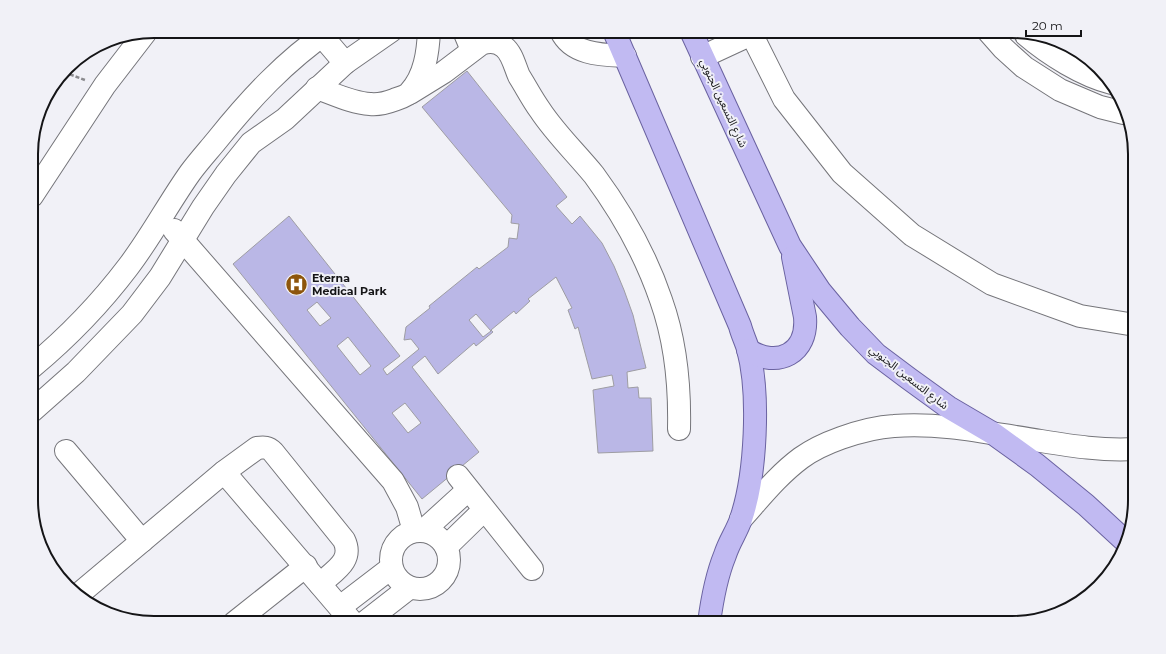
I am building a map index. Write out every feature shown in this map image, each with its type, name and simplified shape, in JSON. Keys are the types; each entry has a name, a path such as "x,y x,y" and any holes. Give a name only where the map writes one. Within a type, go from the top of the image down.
{"main road":[{"path":"617,38 737,319 748,350 754,399 754,441 749,484 741,519 725,555 713,594 710,616"},
{"name":"شارع التسعين الجنوبي","path":"694,38 790,246 820,291 850,327 876,354 948,407 994,434 1037,465 1086,504 1122,538"},
{"path":"748,350 757,356 766,358 785,356 797,348 804,336 806,317 790,246"}],"street":[{"path":"38,362 55,348 99,303 129,266 163,217 190,173 250,100 283,67 320,38"},
{"path":"329,38 345,63"},
{"path":"38,406 76,372 122,325 160,277 203,207 226,174 251,143 285,119 345,63 381,38"},
{"path":"410,93 421,75 427,51 428,38"},
{"path":"566,38 575,47 588,53 626,56"},
{"path":"702,57 741,38"},
{"path":"756,38 784,99 842,173 912,235 992,284 1080,316 1128,324"},
{"path":"994,38 1002,48 1024,67 1060,90 1100,107 1120,112"},
{"path":"38,187 105,85 140,39"},
{"path":"1032,40 1072,67 1099,78"},
{"path":"317,88 357,102 384,104 410,93 444,72 468,41 481,44 492,42 499,44 508,52 522,80 543,115 594,175 613,202 628,227 653,279 668,322 677,368 679,429"},
{"path":"163,217 393,481 418,531"},
{"path":"99,303 122,325"},
{"path":"55,348 76,372"},
{"path":"741,519 773,483 801,458 830,442 861,432 893,426 926,425 1072,446 1101,449 1128,449"},
{"path":"82,591 224,472 257,448 263,447 269,448 273,452 344,540 347,546 347,552 343,564 320,584"},
{"path":"66,452 142,541"},
{"path":"224,472 347,615 391,568"},
{"path":"418,531 463,483 532,569"},
{"path":"446,547 484,510"},
{"path":"418,531 429,532 439,538 446,547 449,554 448,570 444,577 432,587 425,589 409,588 401,583 391,568 391,552 394,545 406,534 418,531"},
{"path":"243,616 306,566"},
{"path":"373,616 409,588"}],"building":[{"name":"Eterna Medical Park","path":"467,71 567,197 556,206 572,224 580,216 602,243 614,266 633,315 646,368 627,372 628,388 638,387 639,398 651,398 653,451 598,453 593,390 614,386 612,375 592,379 578,327 575,329 568,310 572,308 556,277 528,299 530,301 516,314 514,311 491,330 493,332 476,346 474,343 438,374 425,356 412,367 479,452 422,499 233,264 289,216 400,356 383,369 387,375 419,349 411,339 404,340 406,327 477,267 479,269 508,247 509,238 517,239 519,224 511,223 512,215 422,107","holes":["317,302 331,318 320,326 307,310","476,314 491,331 483,337 469,320","348,337 371,366 360,375 337,346","405,403 421,423 408,433 392,413"]}],"place":[{"name":"Eterna Medical Park","path":"296,284"}]}
